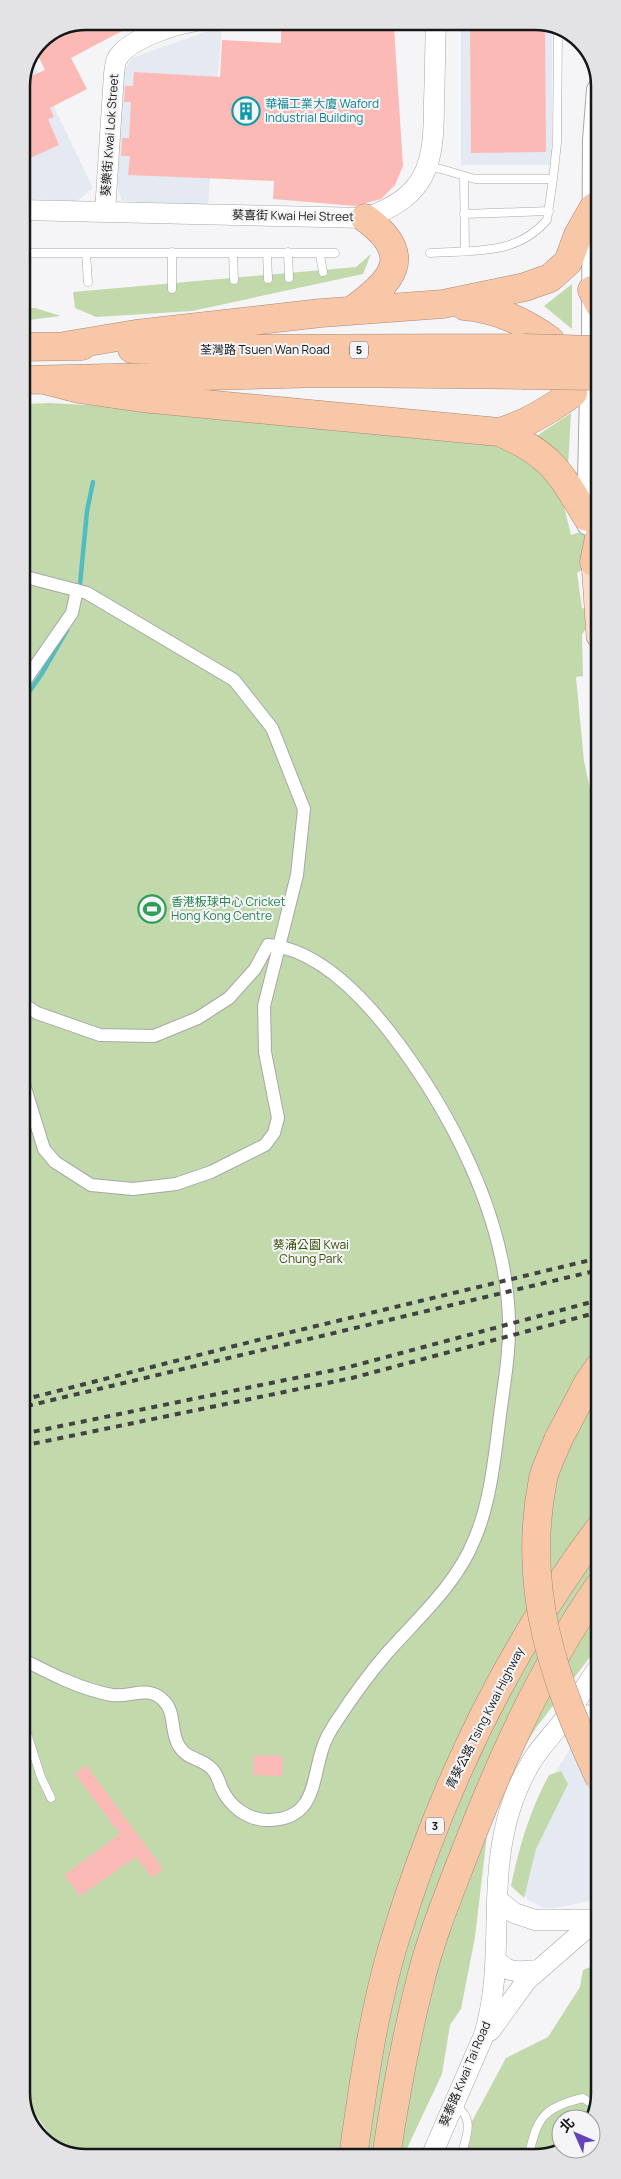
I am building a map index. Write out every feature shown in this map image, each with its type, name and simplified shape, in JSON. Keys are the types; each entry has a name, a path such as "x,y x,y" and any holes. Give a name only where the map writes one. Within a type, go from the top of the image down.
{"highway":[{"path":"64,346 136,334 351,311 443,304 525,288 550,278 568,262 578,235 591,212"},
{"path":"351,311 377,292 393,271 393,251 389,242 377,227 365,218"},
{"path":"443,304 496,311 517,319 550,340"},
{"name":"荃灣路 Tsuen Wan Road","path":"33,380 328,373 482,362 591,345"},
{"name":"荃灣路 Tsuen Wan Road","path":"30,347 64,346 136,350 236,350 482,362 588,387"},
{"path":"33,380 78,389 142,398 499,432 525,443 549,460 591,535"},
{"path":"499,432 523,425 588,387"},
{"path":"591,1379 558,1440 544,1478 536,1529 536,1579 549,1652 571,1718 591,1759"},
{"name":"青葵公路 Tsing Kwai Highway","path":"354,2149 363,2086 393,1947 445,1799 466,1751 523,1643 591,1540"},
{"path":"387,2149 399,2073 422,1976 442,1912 507,1748 542,1678 591,1599"}],"main road":[{"path":"588,387 591,454"}],"street":[{"name":"葵樂街 Kwai Lok Street","path":"105,212 114,74 117,58 125,48 166,30"},
{"name":"葵喜街 Kwai Hei Street","path":"30,210 365,218 382,212 400,201 419,183 428,168 434,143 436,30"},
{"path":"30,578 87,592 234,680 272,728 304,809 297,875 265,998 265,1057 278,1118 272,1137 257,1151 202,1176 176,1184 133,1189 91,1185 55,1162 44,1149 30,1104"},
{"path":"30,673 72,613 77,590"},
{"path":"30,1008 37,1013 100,1035 154,1036 198,1018 229,998 255,969 268,945 280,946 334,973 372,1010 409,1057 459,1141 491,1222 505,1276 509,1336 493,1467 475,1539 460,1569 442,1593 359,1687 333,1727 322,1749 315,1786 307,1801 294,1813 278,1819 254,1818 231,1803 214,1770 205,1763 189,1757 180,1748 175,1739 170,1711 164,1701 156,1694 144,1691 115,1695 94,1690 71,1683 30,1663"},
{"name":"葵泰路 Kwai Tai Road","path":"434,2149 478,2048 492,2004 497,1960 497,1899 504,1833 514,1798 533,1760 567,1716 591,1678"},
{"path":"567,1716 591,1716"},
{"path":"497,1899 514,1913 535,1920 591,1920"},
{"path":"478,2048 520,1988 538,1970 591,1925"},
{"path":"497,1960 505,1969 512,1971 538,1970"}],"lane":[{"path":"430,253 512,246 539,229 547,220 557,143 558,35"},
{"path":"428,168 441,169 475,179 553,179"},
{"path":"464,176 465,250"},
{"path":"464,214 549,211"},
{"path":"172,252 172,289"},
{"path":"233,252 234,280"},
{"path":"30,253 288,252 320,255 335,253"},
{"path":"288,252 289,278"},
{"path":"86,253 88,282"},
{"path":"267,253 268,279"},
{"path":"320,255 323,272"},
{"path":"30,1742 41,1776 51,1798"},
{"path":"530,2149 534,2131 542,2118 562,2103 583,2098 590,2103"},
{"path":"453,2104 467,2116 467,2135 464,2149"}],"shaded area":[{"path":"211,30 222,30 208,205 122,201 112,172 118,83 132,58"},
{"path":"461,30 539,30 552,33 552,165 461,165"},
{"path":"34,65 93,188 77,201 30,199 30,86"},
{"path":"591,1732 591,1901 555,1908 543,1908 528,1900 517,1885 540,1796 575,1741"}],"green space":[{"path":"371,254 363,274 192,311 96,317 75,308 73,292 356,267"},
{"path":"572,284 572,329 544,306"},
{"path":"30,308 35,308 61,316 30,320"},
{"name":"葵涌公園 Kwai Chung Park","path":"30,404 141,408 474,439 486,445 498,440 559,486 571,535 584,531 591,553 591,564 577,573 582,608 591,611 591,620 582,635 583,676 576,677 584,761 591,793 591,1656 536,1728 512,1765 487,1835 475,1937 461,2009 450,2025 442,2074 407,2149 82,2149 65,2145 52,2137 33,2111 31,2104"},
{"path":"571,413 568,466 535,437"},
{"path":"561,1771 568,1784 536,1849 524,1898 511,1886 522,1842 536,1802 549,1775"},
{"path":"591,1967 591,2100 589,2109 551,2109 551,2146 535,2149 459,2149 464,2136 506,2058 548,2037 580,1987 583,1970"}],"building":[{"path":"124,30 71,58 87,89 50,108 54,117 48,119 59,145 30,158 31,76 45,70 38,56 46,46 55,39 75,31"},
{"path":"394,30 403,166 395,185 381,199 355,206 273,199 274,181 128,175 130,156 121,156 122,138 129,138 131,102 124,102 125,86 133,86 134,72 220,77 222,40 281,43 281,31"},
{"path":"470,30 545,31 546,152 471,153"},
{"path":"254,1755 283,1756 282,1776 253,1775"},
{"path":"86,1765 163,1869 152,1878 136,1857 80,1896 64,1875 120,1834 75,1774"}],"waterway":[{"path":"80,584 87,511 93,482"},
{"path":"30,691 67,630"}],"railway":[{"path":"30,1398 258,1340 591,1260"},
{"path":"30,1405 591,1272"},
{"path":"30,1432 349,1367 591,1302"},
{"path":"30,1444 352,1378 591,1314"}],"place":[{"name":"華福工業大廈 Waford Industrial Building","path":"246,111"},
{"name":"香港板球中心 Cricket Hong Kong Centre","path":"152,909"}]}
